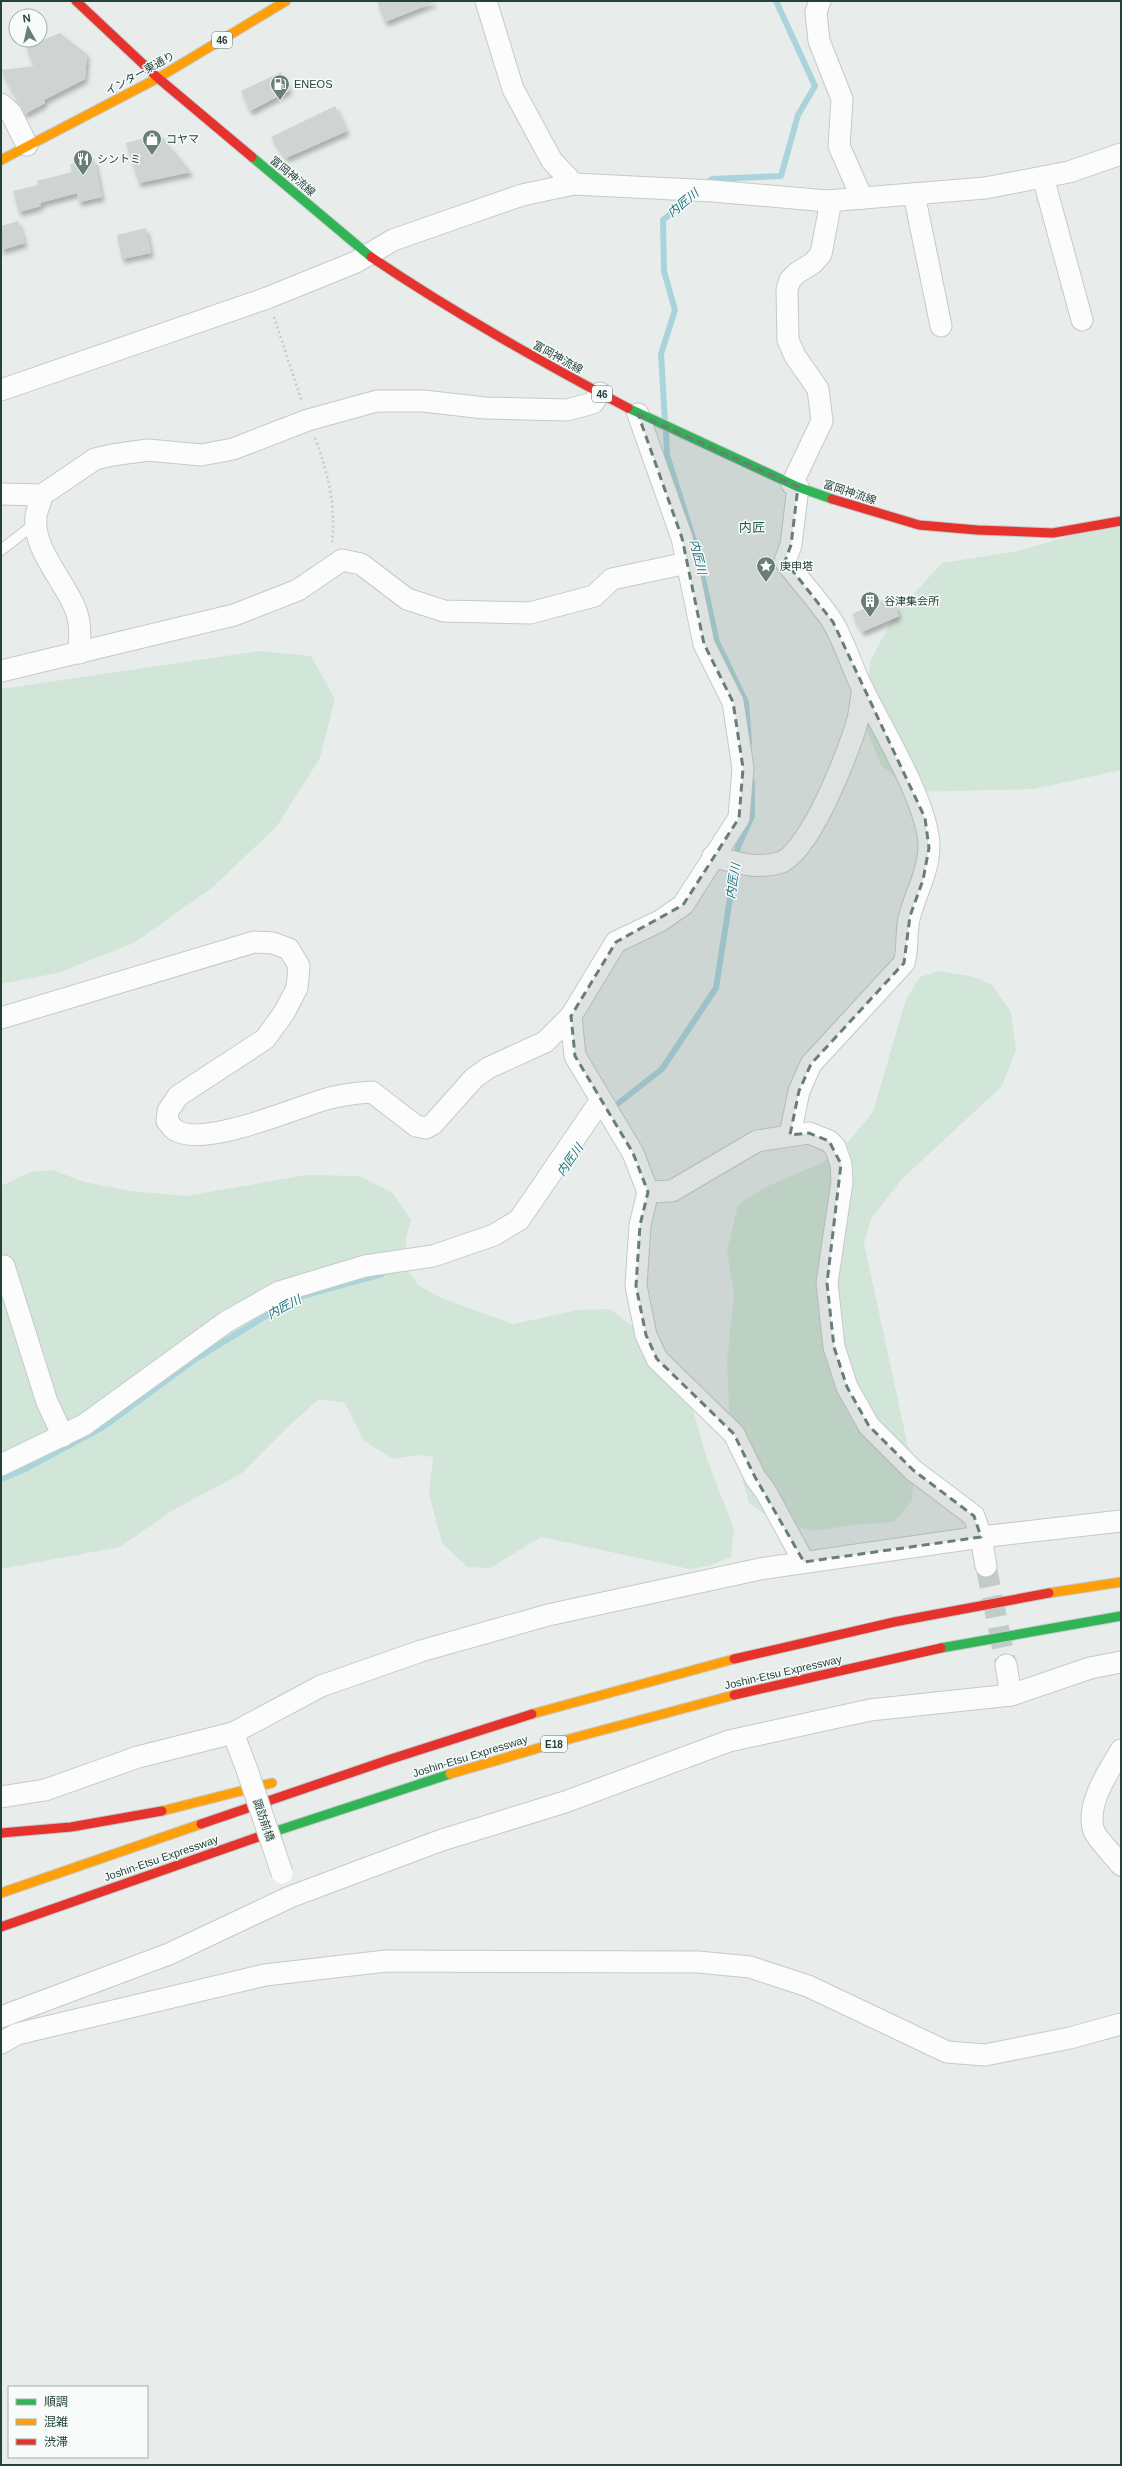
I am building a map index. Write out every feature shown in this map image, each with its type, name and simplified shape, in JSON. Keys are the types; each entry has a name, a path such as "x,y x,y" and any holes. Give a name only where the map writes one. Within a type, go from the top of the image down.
{"main road":[{"name":"富岡神流線","path":"76,1 158,78 367,254 432,298 506,342 638,414 795,486 857,508 919,524 977,530 1053,533 1121,521"},
{"name":"インター東通り","path":"1,160 27,145 158,78 286,1"},
{"name":"Joshin-Etsu Expressway","path":"1,1892 385,1760 522,1717 660,1678 926,1616 1121,1582"},
{"name":"Joshin-Etsu Expressway","path":"1,1927 105,1890 394,1792 670,1712 799,1679 933,1650 1121,1616"},
{"path":"408,1743 553,1701 660,1678"},
{"path":"1,1833 46,1831 134,1819 179,1809 285,1780"},
{"path":"1,1932 105,1890"}],"street":[{"path":"486,1 513,89 552,161 574,184"},
{"path":"820,1 816,12 818,41 842,99 839,146 862,198"},
{"path":"1,104 11,113 27,145"},
{"path":"1,390 267,298 356,262 367,254 393,240 522,195 574,184 713,191 827,201 985,188 1069,172 1121,154"},
{"path":"1043,177 1082,320"},
{"path":"914,194 941,326"},
{"path":"790,1135 800,1091 811,1064 904,963 907,952 906,933 910,916 923,880 929,848 925,818 892,745 863,690 832,622 785,561 791,545 795,486 822,421 818,389 795,356 788,340 787,290 790,280 797,273 813,263 821,254 829,212 827,201"},
{"path":"1,494 42,495 95,459 148,450 200,455 233,449 308,420 377,401 423,401 485,408 566,410 592,403 600,393"},
{"path":"1,1018 254,942 273,943 289,949 298,966 297,988 284,1013 265,1039 178,1096 168,1111 167,1121 175,1130 183,1133 220,1133 276,1117 324,1100 372,1092 416,1126 426,1128 433,1124 474,1078 488,1068 545,1042 571,1016 616,942 660,921 683,905 713,856 739,818 744,768 733,702 704,644 682,538 638,414"},
{"path":"42,495 37,522 37,533 47,559 67,590 76,609 79,626 79,653"},
{"path":"1,671 234,615 298,590 342,560 361,564 407,598 444,611 530,614 594,596 612,579 687,563"},
{"path":"713,856 740,864 760,866 780,863 799,847 821,814 858,720 863,690"},
{"path":"571,1016 575,1056 633,1153 648,1192 640,1225 636,1286 646,1335 657,1359 734,1434 755,1477 766,1492 804,1562"},
{"path":"1,1465 84,1425 226,1322 279,1292 365,1266 433,1256 494,1235 519,1220 601,1100"},
{"path":"648,1192 672,1191 757,1141 809,1133 829,1141 835,1146 842,1164 842,1182 826,1284 834,1347 847,1387 869,1426 913,1470 974,1516 981,1537 986,1566"},
{"path":"1,1267 4,1266 47,1402 63,1436"},
{"path":"1,1797 46,1790 138,1757 233,1733 321,1686 421,1651 548,1615 760,1569 981,1537 1121,1521"},
{"path":"1,2017 170,1954 290,1897 442,1840 565,1802 729,1741 870,1710 1011,1695 1090,1668 1121,1662"},
{"path":"1006,1665 1011,1695"},
{"name":"諏訪前橋","path":"233,1733 290,1897"},
{"path":"1121,1750 1105,1777 1093,1808 1092,1829 1121,1865"},
{"path":"1,2043 17,2034 265,1975 386,1961 698,1962 750,1967 808,1986 948,2052 985,2056 1070,2038 1121,2024"}],"lane":[{"path":"1,550 37,522"}],"highlighted area":[{"path":"638,414 798,487 791,545 785,561 833,622 925,818 929,848 923,880 910,916 904,963 811,1064 799,1091 790,1135 809,1133 829,1141 841,1164 827,1283 834,1347 847,1387 869,1426 913,1470 974,1516 981,1537 804,1562 755,1477 734,1434 657,1359 646,1335 636,1286 640,1225 648,1192 633,1153 575,1056 571,1016 616,942 683,905 739,818 743,768 733,702 704,644 682,538"}],"green space":[{"path":"1121,522 1121,770 1034,789 913,792 881,765 864,724 870,662 895,614 942,563 1017,551"},
{"path":"259,651 311,656 335,699 320,758 277,826 213,887 134,943 58,973 1,984 1,689"},
{"path":"939,971 975,977 992,985 1011,1012 1016,1050 1002,1086 902,1179 871,1219 864,1243 914,1474 912,1501 894,1522 852,1525 814,1531 776,1522 749,1503 730,1435 727,1361 734,1294 727,1250 738,1205 765,1187 820,1164 849,1141 873,1112 906,999 920,977"},
{"path":"53,1170 84,1182 131,1191 187,1196 306,1175 360,1176 393,1193 411,1220 406,1239 406,1268 418,1285 441,1298 513,1324 578,1310 610,1309 664,1350 684,1379 707,1459 734,1529 731,1557 709,1566 690,1569 541,1537 490,1568 467,1567 442,1543 429,1494 433,1457 417,1455 393,1459 364,1441 345,1403 319,1399 290,1425 242,1473 173,1510 120,1547 1,1569 1,1186 30,1172"}],"building":[{"path":"377,1 434,1 435,2 385,22"},
{"path":"60,33 87,54 85,79 44,100 45,103 25,114 1,70 34,66 26,48 48,48 48,38"},
{"path":"281,72 290,90 250,111 241,91"},
{"path":"335,106 347,131 286,158 271,137"},
{"path":"159,134 191,172 139,183 126,143"},
{"path":"94,159 102,197 79,202 77,193 40,203 41,206 19,212 13,191 38,185 37,181 72,172 70,164"},
{"path":"18,221 25,243 1,250 1,226"},
{"path":"146,228 151,253 122,259 117,235"},
{"name":"谷津集会所","path":"892,596 899,616 862,632 852,614"}],"waterway":[{"name":"内匠川","path":"704,186 712,179 781,176 798,115 815,86 776,1"},
{"name":"内匠川","path":"665,422 661,354 675,310 664,271 663,220 693,195"},
{"name":"内匠川","path":"666,432 667,455 696,547 717,642 746,702 749,743"},
{"name":"内匠川","path":"611,1109 662,1069 716,988 738,847 752,816 752,782"},
{"name":"内匠川","path":"1,1479 23,1470 103,1427 194,1360 295,1298 382,1274"}],"tunnel":[{"path":"986,1566 1006,1665"}],"traffic: fast":[{"path":"252,157 371,257"},
{"path":"628,408 798,487 832,499"},
{"path":"941,1648 1121,1616"},
{"path":"258,1837 450,1774"}],"traffic: slow":[{"path":"158,78 286,1"},
{"path":"1,160 158,78"},
{"path":"1049,1593 1121,1582"},
{"path":"532,1714 734,1659"},
{"path":"450,1774 573,1738 734,1695"},
{"path":"162,1811 272,1783"},
{"path":"1,1893 201,1824"}],"traffic: jam":[{"path":"76,1 158,78 252,157"},
{"path":"371,257 434,298 498,336 628,408"},
{"path":"832,499 919,525 977,530 1053,533 1121,521"},
{"path":"734,1659 894,1622 1049,1593"},
{"path":"734,1695 941,1648"},
{"path":"201,1824 391,1759 532,1714"},
{"path":"1,1833 71,1827 162,1811"},
{"path":"1,1927 258,1837"}],"place":[{"name":"ENEOS","path":"280,101"},
{"name":"コヤマ","path":"152,156"},
{"name":"シントミ","path":"83,176"},
{"name":"庚申塔","path":"766,583"},
{"name":"谷津集会所","path":"870,618"}],"district":[{"name":"内匠","path":"752,527"}]}
